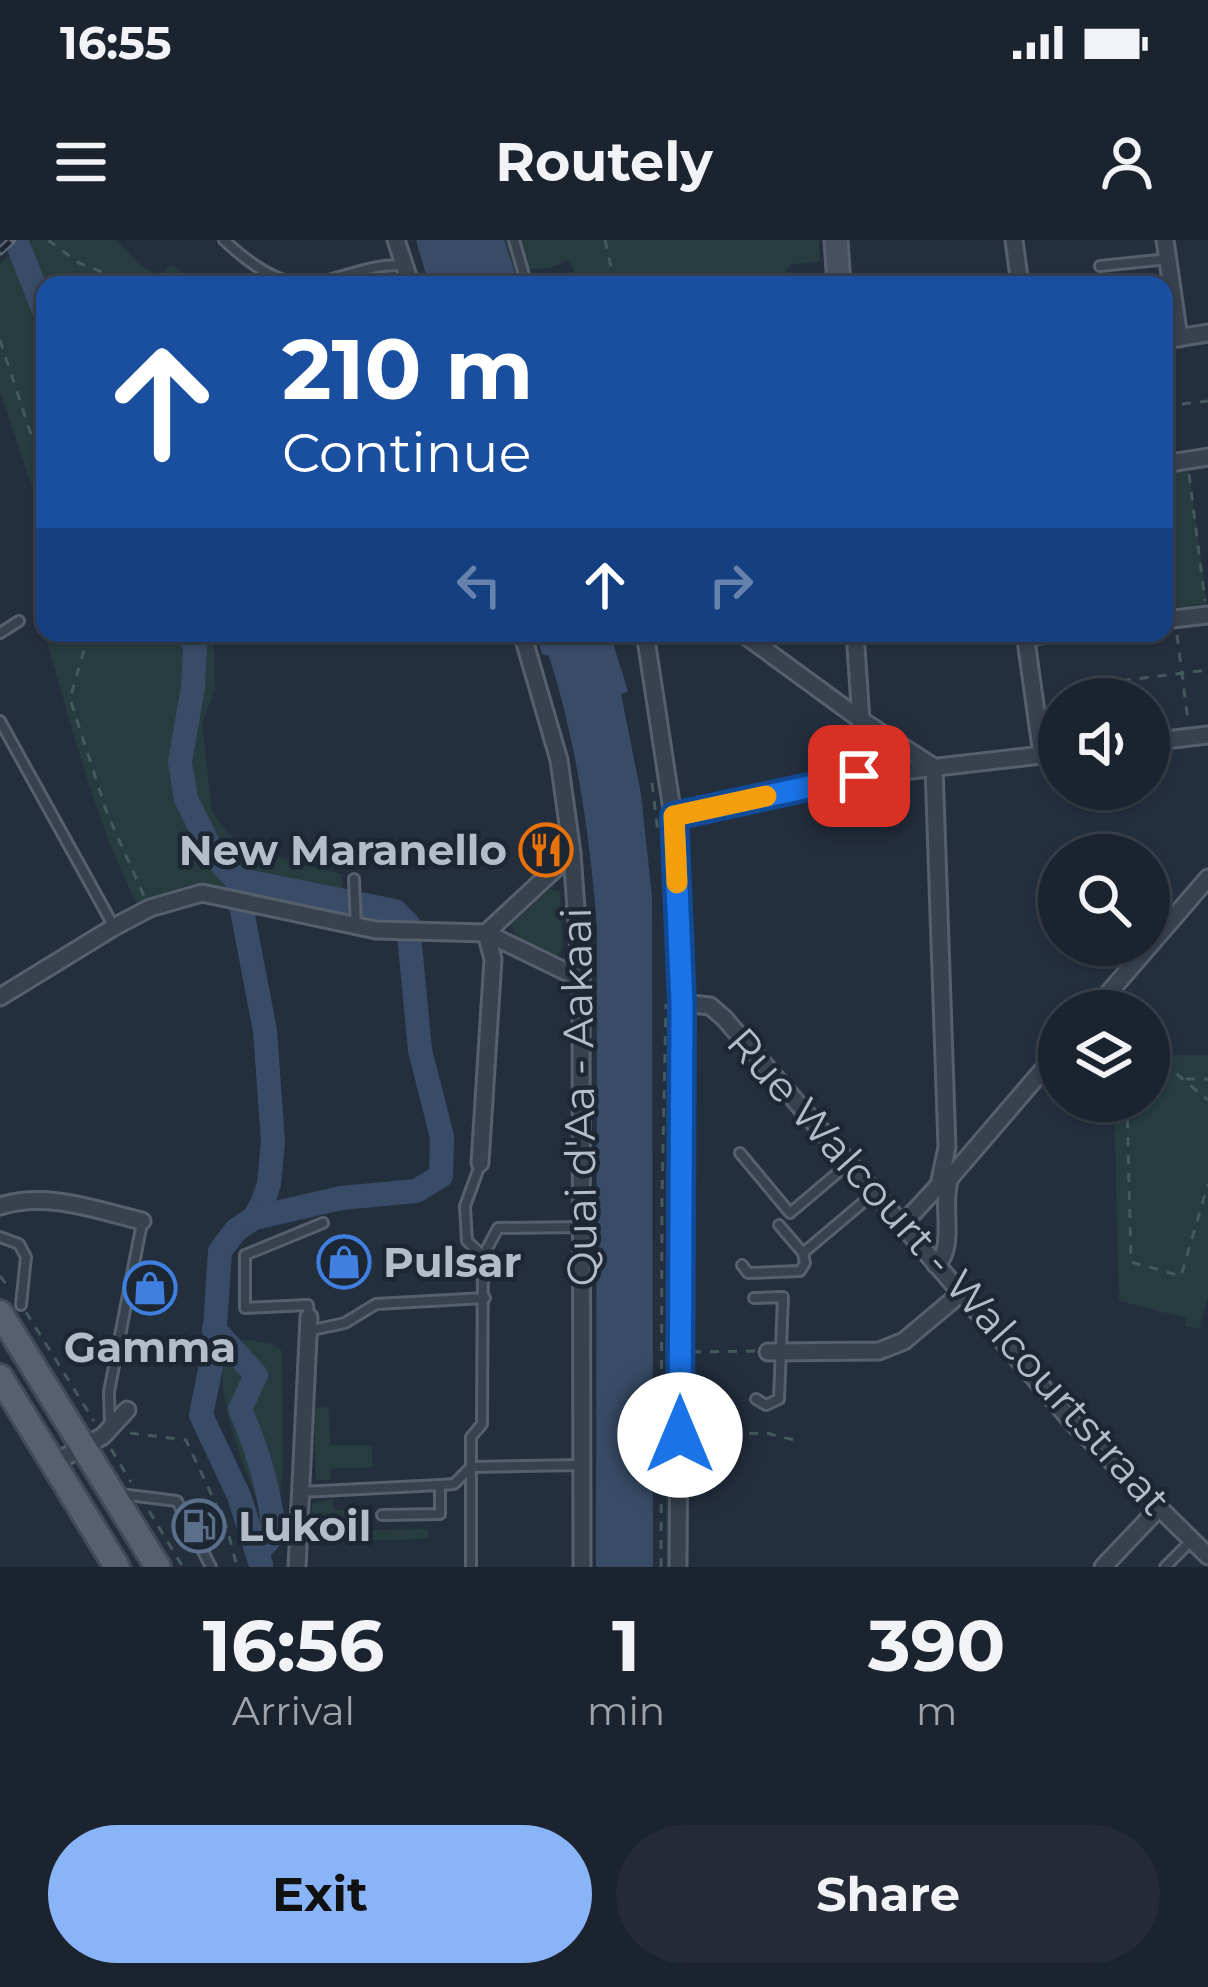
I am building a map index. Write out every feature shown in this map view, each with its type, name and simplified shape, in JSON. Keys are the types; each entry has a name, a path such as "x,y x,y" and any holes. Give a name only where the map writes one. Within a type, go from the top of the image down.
{"main road":[{"path":"11,1309 99,1437 112,1494 158,1567"},
{"path":"0,1377 117,1567"}],"street":[{"path":"396,240 408,276"},
{"path":"836,240 838,276"},
{"path":"1014,240 1020,276"},
{"path":"1165,240 1169,276"},
{"path":"1173,339 1208,333"},
{"path":"1173,462 1208,457"},
{"path":"1173,619 1208,615"},
{"name":"Quai d'Aa - Aakaai","path":"525,642 559,760 572,853 581,979 582,1567"},
{"path":"646,642 674,816 678,1567"},
{"path":"754,642 934,767"},
{"path":"856,642 859,776"},
{"path":"1026,642 1038,697"},
{"path":"1170,740 1208,735"},
{"path":"674,816 859,776 1038,755"},
{"path":"934,767 947,1147 942,1186 946,1252 936,1265"},
{"path":"486,933 572,853"},
{"path":"1111,990 1208,878"},
{"path":"0,998 150,908 202,893 409,931 486,933 581,979"},
{"path":"480,1163 493,959 486,933"},
{"name":"Rue Walcourt - Walcourtstraat","path":"674,999 710,1006 724,1018 1074,1424 1208,1555"},
{"path":"902,1225 1038,1075"},
{"path":"947,1147 966,1156"},
{"path":"0,1206 50,1199 142,1221"},
{"path":"776,1351 879,1351 904,1341 960,1294"},
{"path":"297,1567 308,1324"},
{"path":"54,1463 99,1437 127,1410"},
{"path":"1103,1567 1159,1508"}],"lane":[{"path":"224,240 248,261 279,276"},
{"path":"514,240 524,276"},
{"path":"1100,266 1168,259"},
{"path":"333,276 388,264 404,266"},
{"path":"0,633 19,621"},
{"path":"0,721 114,927"},
{"path":"354,879 356,920"},
{"path":"740,1153 790,1213 849,1163"},
{"path":"480,1163 465,1206 467,1241 483,1256"},
{"path":"803,1253 874,1193"},
{"path":"99,1437 142,1221"},
{"path":"323,1222 245,1255 245,1308 308,1305 308,1324 345,1323 376,1304 484,1298"},
{"path":"742,1264 748,1273 800,1271 805,1263 803,1253 779,1225"},
{"path":"471,1567 470,1437 482,1424 483,1256 498,1228 583,1227"},
{"path":"0,1237 19,1244 26,1257 11,1309"},
{"path":"754,1298 783,1298 776,1351 779,1399 766,1405 756,1399"},
{"path":"301,1492 454,1484 471,1466 583,1465"},
{"path":"382,1515 440,1514 440,1485"},
{"path":"112,1494 177,1501 211,1567"},
{"path":"1165,1567 1192,1540"}],"path":[{"path":"48,240 79,263 113,276"},
{"path":"605,240 612,276"},
{"path":"0,340 36,450"},
{"path":"1173,405 1208,401"},
{"path":"1187,460 1208,615"},
{"path":"1173,637 1190,738"},
{"path":"86,642 70,699 107,813 150,908"},
{"path":"1149,678 1208,670"},
{"path":"652,785 658,844"},
{"path":"662,1567 674,999"},
{"path":"1170,1069 1208,1100"},
{"path":"1181,1078 1208,1078"},
{"path":"1128,1122 1131,1262 1181,1276 1208,1184"},
{"path":"0,1276 11,1309 140,1496 183,1567"},
{"path":"696,1352 776,1351"},
{"path":"680,1435 766,1433 794,1440"},
{"path":"99,1437 186,1440 227,1528 236,1565 226,1567"}],"green space":[{"path":"28,240 116,240 140,265 159,276 36,276 36,498 0,392 0,264"},
{"path":"504,240 819,240 820,262 792,264 787,276 575,276 570,260 529,269 530,276 516,276"},
{"path":"171,265 188,276 159,276"},
{"path":"1189,471 1207,603 1173,608 1173,473"},
{"path":"47,642 214,642 215,690 202,724 212,811 238,846 341,874 346,913 287,904 216,885 194,884 136,902 95,802"},
{"path":"550,889 560,892 563,948 558,956 516,937 511,925"},
{"path":"676,1025 674,1432 666,1432 667,1026"},
{"path":"1170,1055 1208,1055 1208,1296 1199,1329 1185,1326 1186,1318 1119,1301 1115,1122 1170,1122"},
{"path":"248,1340 282,1351 283,1468 277,1523 267,1523 225,1402 224,1356 233,1341"},
{"path":"329,1407 330,1445 372,1445 373,1467 331,1469 330,1480 316,1480 314,1408"},
{"path":"666,1439 674,1439 673,1567 666,1567"},
{"path":"333,1499 334,1510 372,1510 372,1530 428,1529 428,1539 310,1541 312,1503"}],"water":[{"path":"416,240 504,240 516,276 426,276"},
{"path":"539,642 613,642 628,692 621,694 641,794 652,897 653,1567 596,1567 597,928 575,757 549,656 542,654"}],"waterway":[{"path":"16,240 36,290"},
{"path":"193,642 193,687 180,762 186,799 215,857 236,879 265,1031 273,1141 262,1204 220,1251 213,1356 201,1415 239,1496 261,1565"},
{"path":"236,879 395,911 408,924 420,1050 442,1137 441,1176 416,1191 341,1198 254,1218"},
{"path":"214,1329 256,1375 240,1409 262,1470 272,1517 274,1534 258,1552"}],"railway":[{"path":"0,251 12,240"}],"slow traffic":[{"path":"677,883 674,816 766,796"}],"place":[{"name":"New Maranello","path":"546,850"},
{"name":"Pulsar","path":"344,1262"},
{"name":"Gamma","path":"150,1288"},
{"name":"Lukoil","path":"199,1526"}],"route":[{"path":"680,1435 682,1003 674,816 859,776"}]}
